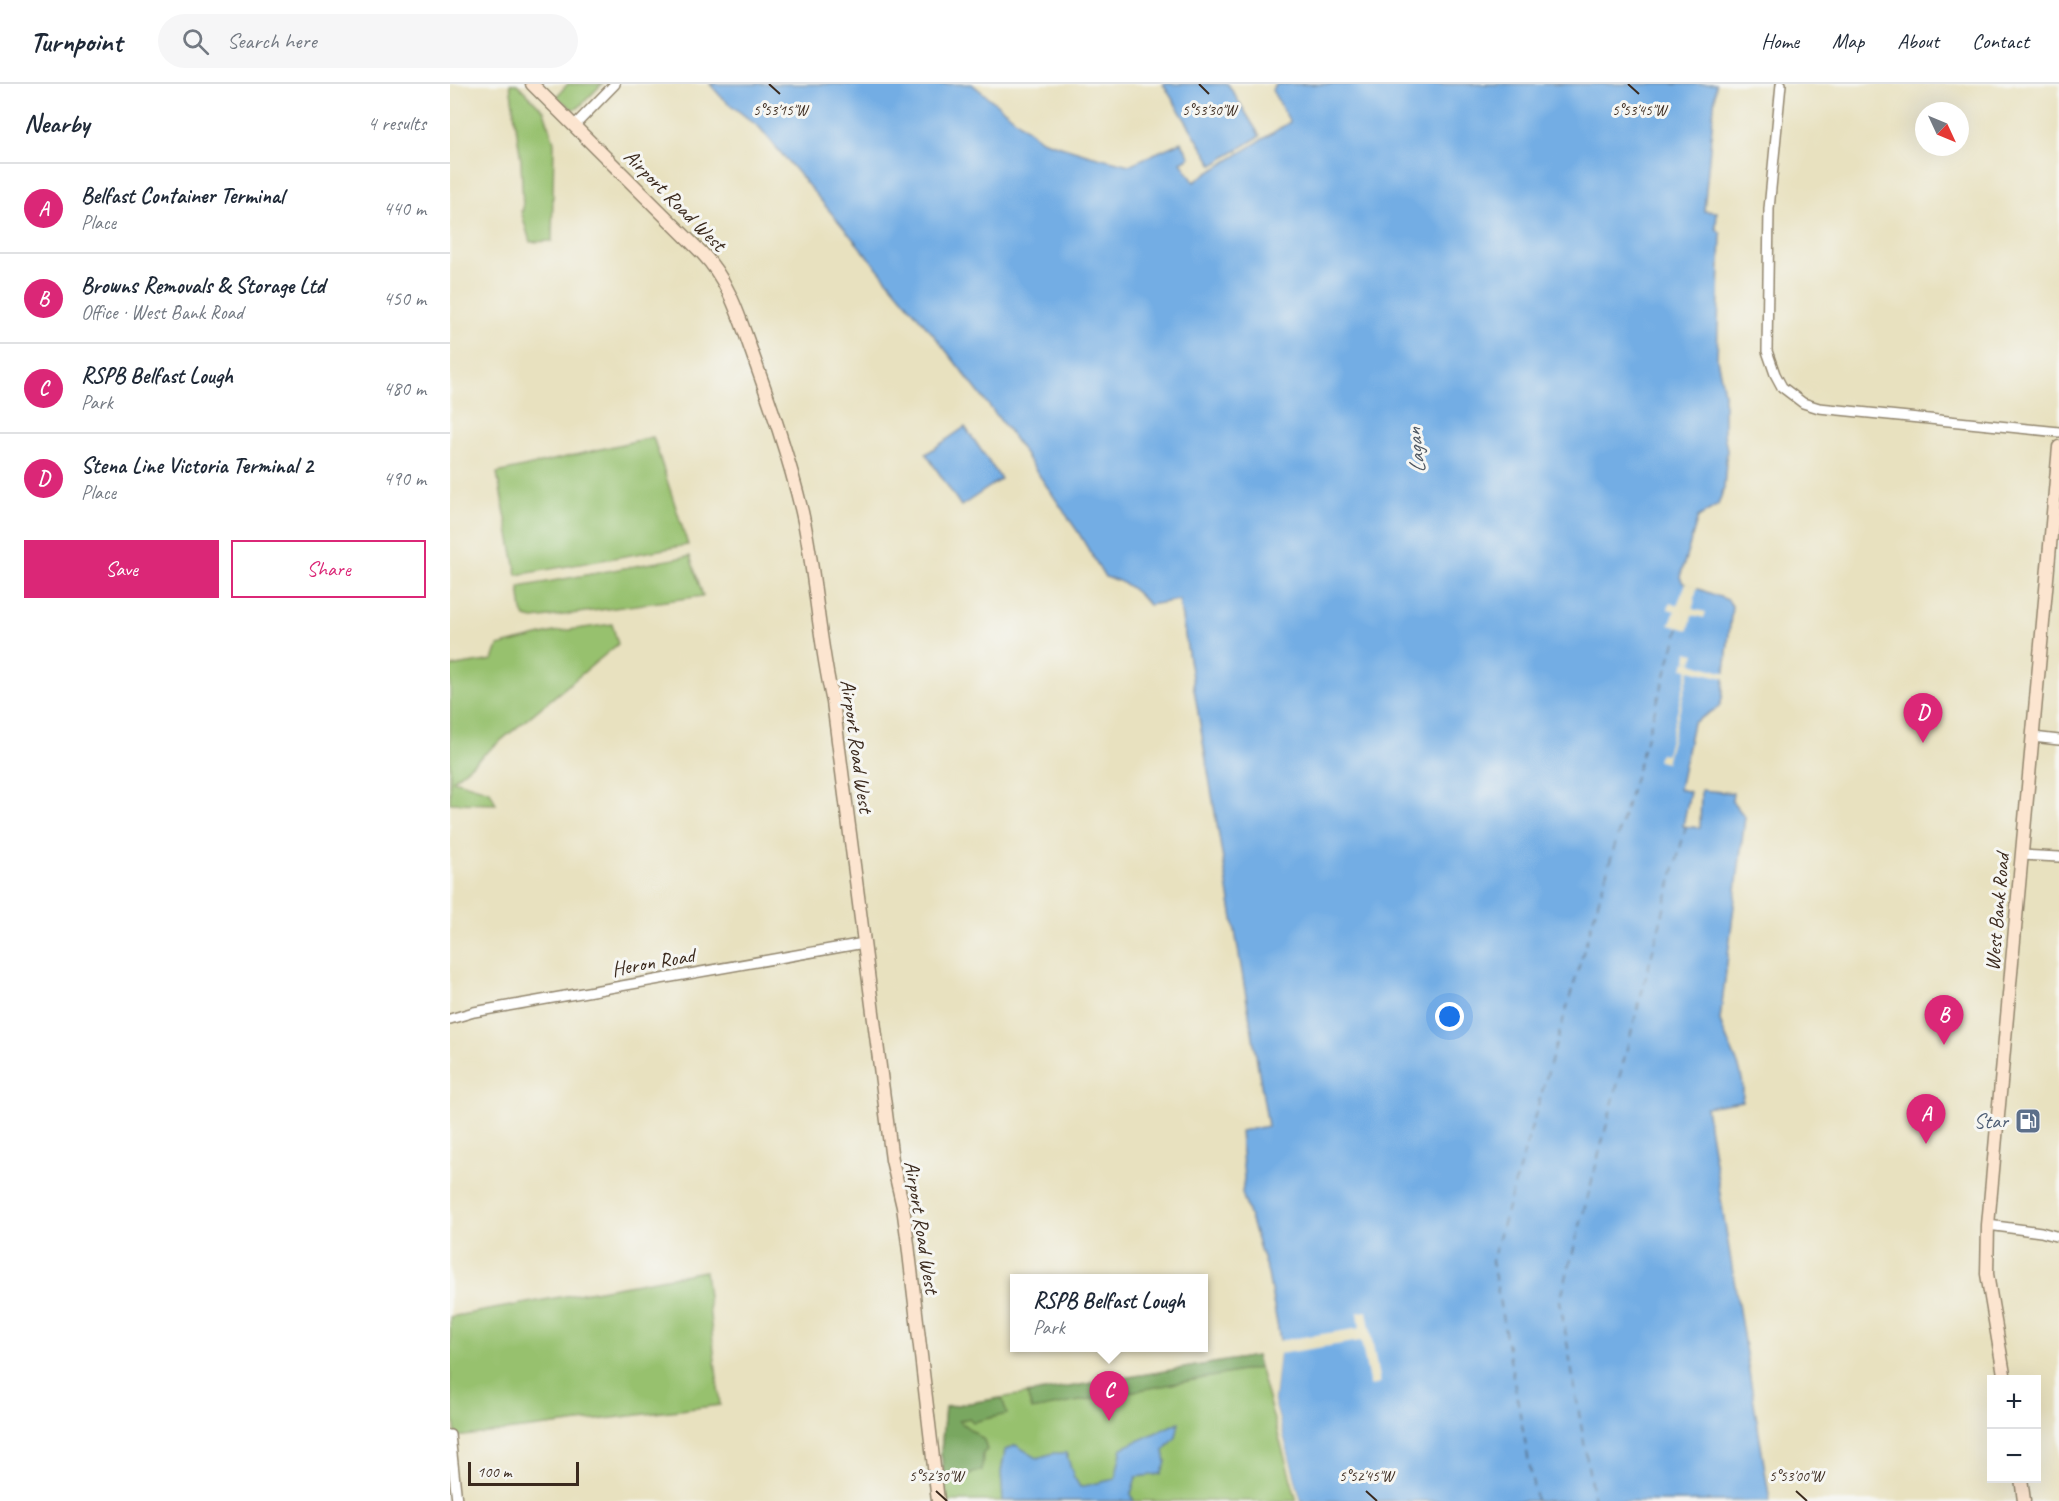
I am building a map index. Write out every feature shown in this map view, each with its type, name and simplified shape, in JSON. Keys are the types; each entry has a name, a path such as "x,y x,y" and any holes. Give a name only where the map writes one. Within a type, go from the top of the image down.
{"street":[{"name":"Airport Road West","path":"532,84 711,262 730,296 752,352 791,474 802,513 823,660 833,702 892,1160 904,1216 938,1501"},
{"path":"574,126 615,84"},
{"path":"1780,84 1769,209 1767,351 1770,363 1782,387 1803,403 1819,408 2059,432"},
{"name":"West Bank Road","path":"2004,1375 1988,1274 1988,1224 2059,447"},
{"path":"2032,737 2059,740"},
{"path":"2021,855 2059,857"},
{"name":"Heron Road","path":"450,1018 864,943"},
{"path":"1988,1224 2059,1237"},
{"path":"450,1435 457,1501"},
{"path":"2022,1483 2024,1501"}],"green space":[{"path":"510,84 517,84 544,111 554,142 552,241 530,242 521,211 523,210 521,161"},
{"path":"568,84 602,84 578,108 573,109 556,97"},
{"path":"653,437 688,545 517,575 497,473"},
{"path":"690,556 703,596 534,619 525,617 522,611 519,587"},
{"path":"612,624 618,644 453,780 490,791 496,804 450,803 450,667 493,660 498,646 554,632"},
{"path":"705,1271 720,1405 456,1437 450,1383 450,1317"},
{"path":"1256,1356 1297,1501 947,1501 941,1453 945,1407"},
{"path":"1256,1356 1259,1368 1032,1410 1027,1394"},
{"path":"1002,1398 1007,1414 973,1422 969,1418 959,1421 984,1440 987,1450 983,1453 982,1470 963,1475 944,1473 941,1453 945,1407"}],"water":[{"name":"Lagan","path":"710,84 972,84 1041,140 1090,155 1129,165 1181,142 1190,157 1181,162 1194,182 1290,122 1272,90 1277,84 1716,84 1704,211 1717,212 1716,228 1721,234 1717,359 1724,392 1724,433 1727,450 1724,488 1718,505 1698,517 1680,577 1683,583 1728,600 1732,606 1722,699 1719,707 1693,723 1679,789 1690,792 1683,826 1700,828 1701,790 1733,793 1732,801 1745,817 1720,1020 1740,1069 1742,1101 1706,1107 1770,1501 1301,1501 1274,1401 1280,1340 1268,1274 1242,1193 1244,1178 1240,1131 1268,1126 1179,600 1149,605 1129,587 1105,577 1078,532 1011,434 937,339 760,128 722,98"},
{"path":"1163,84 1228,84 1260,136 1213,165"},
{"path":"965,427 1001,479 961,506 926,454"},
{"path":"1179,1422 1176,1437 1164,1451 1166,1462 1161,1474 1136,1477 1131,1494 1134,1501 1003,1501 1001,1472 1005,1450 1016,1445 1037,1458 1054,1453 1066,1453 1080,1487 1115,1479 1122,1448"}],"pier":[{"path":"1686,583 1697,587 1693,609 1706,612 1704,618 1692,615 1689,630 1669,625 1675,611 1668,609 1670,603 1677,605"},
{"path":"1687,652 1695,654 1692,663 1729,674 1728,679 1690,670 1666,763 1657,759 1660,754 1666,755 1688,669 1683,668 1685,661 1691,661 1686,660"},
{"path":"1367,1311 1380,1384 1370,1386 1361,1341 1279,1354 1274,1401 1301,1501 1298,1501 1271,1401 1277,1341 1360,1328 1358,1312"}],"ferry route":[{"path":"1536,1501 1492,1261 1679,628"},
{"path":"1594,1501 1560,1301 1686,826"}],"place":[{"name":"Stena Line Victoria Terminal 2","path":"1923,743"},
{"name":"Browns Removals & Storage Ltd","path":"1944,1045"},
{"name":"Star","path":"2028,1121"},
{"name":"Belfast Container Terminal","path":"1926,1144"},
{"name":"RSPB Belfast Lough","path":"1109,1421"}]}
